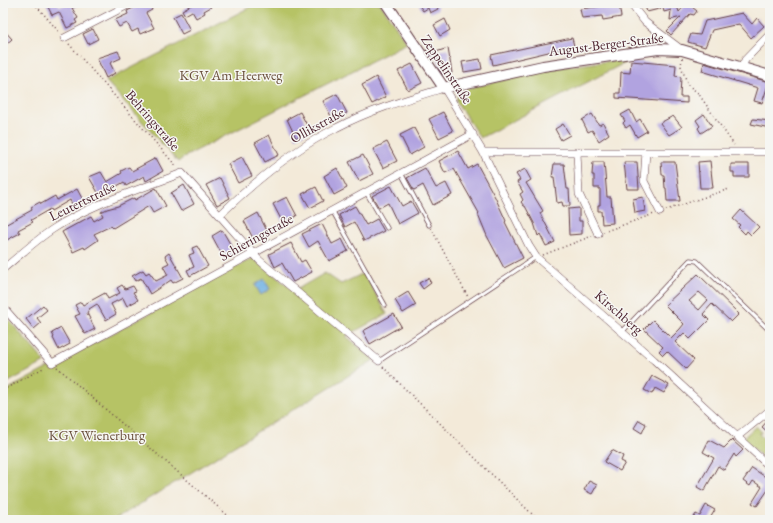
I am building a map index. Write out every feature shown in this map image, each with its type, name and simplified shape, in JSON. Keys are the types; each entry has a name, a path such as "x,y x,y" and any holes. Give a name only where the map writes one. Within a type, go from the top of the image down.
{"street":[{"path":"64,38 132,3"},
{"name":"Zeppelinstraße","path":"386,3 444,88 483,152"},
{"path":"630,3 645,22 682,50"},
{"path":"742,68 745,60 770,34"},
{"name":"August-Berger-Straße","path":"444,88 551,65 658,49 682,50 770,76"},
{"name":"Ollikstraße","path":"220,215 249,187 279,163 336,128 401,102 444,88"},
{"name":"Schieringstraße","path":"52,363 473,134"},
{"path":"483,152 770,152"},
{"name":"Kirschberg","path":"483,152 528,246 536,257 622,332 770,467"},
{"path":"646,152 644,181 660,212"},
{"path":"577,153 579,194 598,234"},
{"path":"182,173 259,260 379,361"},
{"name":"Leutertstraße","path":"3,269 52,229 76,216 100,204 182,173"},
{"path":"3,308 52,363"},
{"path":"737,437 770,410"}],"lane":[{"path":"401,173 429,225"},
{"path":"366,192 387,228"},
{"path":"332,210 385,305"},
{"path":"379,361 536,257"},
{"path":"622,332 690,260 697,261 770,331"}],"path":[{"name":"Behringstraße","path":"34,3 182,173"},
{"path":"682,50 681,66 688,85 698,93 734,145 734,152"},
{"path":"536,257 660,212 729,189"},
{"path":"429,225 470,300"},
{"path":"379,361 389,374 538,520"},
{"path":"3,390 52,363 233,520"}],"green space":[{"name":"KGV Am Heerweg","path":"258,3 380,3 407,43 184,157 178,162 106,81"},
{"path":"634,58 480,138 456,101 460,90 561,67"},
{"name":"KGV Wienerburg","path":"253,258 294,291 325,273 341,284 364,273 387,314 346,336 374,360 114,520 3,520 3,392"},
{"path":"3,313 45,362 3,385"},
{"path":"756,426 762,432 759,434 770,444 770,463 742,439"}],"water":[{"path":"264,279 270,289 261,295 255,285"}],"building":[{"path":"46,3 58,3 60,7 68,3 83,3 72,8 78,18 75,20 77,23 67,28 59,12 52,15"},
{"path":"144,3 159,3 151,7 152,10 146,13 154,28 140,34 138,29 132,32 127,23 119,27 115,20 128,14 127,11"},
{"path":"195,3 209,3 211,7 204,11 205,13 196,18 192,11 185,15 182,10"},
{"path":"425,3 439,3 436,4 438,9 430,13 428,8 423,11 419,5"},
{"path":"647,3 676,3 679,12 687,3 697,11 694,15 690,14 671,35 667,31 681,17 670,20 671,10 664,12 663,8 647,12 645,6"},
{"path":"619,4 621,17 603,20 602,16 582,18 580,9"},
{"path":"181,13 190,30 182,34 173,17"},
{"path":"742,13 752,24 757,18 764,26 751,38 739,24 712,30 705,47 688,42 691,34 700,35 705,21"},
{"path":"445,19 450,30 440,36 434,25"},
{"path":"3,29 12,39 3,47"},
{"path":"93,29 98,39 88,44 83,34"},
{"path":"572,38 574,46 493,65 491,55"},
{"path":"433,46 436,52 430,55 426,50"},
{"path":"448,48 452,73 442,74 439,69 440,67 436,52"},
{"path":"118,51 121,58 110,63 115,73 106,78 97,58"},
{"path":"480,59 482,69 464,72 462,62"},
{"path":"631,61 676,65 675,76 681,77 680,97 687,97 687,103 616,98 616,93 620,93 621,72 630,73"},
{"path":"704,63 769,82 762,103 754,101 758,88 702,71"},
{"path":"412,64 422,83 408,90 398,71"},
{"path":"376,77 386,97 372,104 362,85"},
{"path":"337,94 347,113 333,120 323,101"},
{"path":"630,110 636,122 640,119 647,131 637,137 630,125 626,128 623,123 625,121 621,115"},
{"path":"300,112 310,131 296,138 287,119"},
{"path":"443,112 453,131 439,138 429,119"},
{"path":"592,114 599,125 603,123 609,134 599,141 592,130 588,132 582,120"},
{"path":"704,114 712,126 701,133 698,128 700,126 696,120"},
{"path":"673,116 682,127 669,135 660,123"},
{"path":"753,119 770,121 770,128 751,124"},
{"path":"563,124 570,135 561,140 555,129"},
{"path":"414,128 424,147 410,155 400,135"},
{"path":"269,135 279,155 265,162 255,143"},
{"path":"387,142 397,161 383,168 373,149"},
{"path":"458,151 468,169 477,164 495,197 506,221 505,222 523,258 504,268 487,236 478,214 479,213 454,169 445,173 439,161"},
{"path":"363,155 373,174 359,181 349,162"},
{"path":"242,157 252,176 238,183 228,164"},
{"path":"156,158 163,171 146,181 144,176 126,186 124,182 100,196 89,177 101,172 107,182 122,173 121,171 129,167 132,171"},
{"path":"710,161 713,188 700,188 698,162"},
{"path":"593,162 604,162 607,197 611,197 613,223 602,224 601,211 598,211 598,205 600,205 600,188 594,188 594,175 592,175"},
{"path":"624,162 637,162 639,189 627,189"},
{"path":"661,162 675,162 680,201 667,201"},
{"path":"554,164 564,164 567,189 569,189 570,206 563,206 562,202 557,203 554,177 552,177"},
{"path":"731,164 749,164 749,177 734,177 734,172 731,172"},
{"path":"337,168 347,188 334,195 324,176"},
{"path":"425,168 436,188 446,183 452,195 433,205 423,185 414,190 407,178"},
{"path":"525,169 531,180 526,183 543,211 540,213 555,242 546,246 540,234 538,236 534,223 525,206 521,202 523,200 520,194 523,192 517,182 520,180 516,174"},
{"path":"220,178 230,198 217,205 206,185"},
{"path":"184,185 194,204 181,211 171,193"},
{"path":"391,186 402,206 411,201 418,213 398,224 388,203 379,208 372,196"},
{"path":"316,187 323,201 310,208 302,194"},
{"path":"156,188 166,206 153,213 149,206 113,228 111,226 94,234 98,240 85,249 84,247 73,252 62,232 91,216 94,221 103,216 101,212 134,198 135,200"},
{"path":"77,189 84,202 74,208 70,200 51,211 50,209 31,220 33,222 18,230 20,233 3,242 3,226 32,210 31,207 40,202 41,204 55,196 57,200"},
{"path":"287,197 297,216 283,223 273,204"},
{"path":"643,197 645,211 635,213 633,199"},
{"path":"355,206 366,225 377,219 384,231 364,241 354,222 345,227 339,215"},
{"path":"579,208 579,221 582,221 582,234 569,235 568,209"},
{"path":"741,210 759,227 751,235 747,231 745,234 738,227 740,225 733,219"},
{"path":"258,213 268,233 254,240 244,221"},
{"path":"322,224 332,244 342,239 348,251 329,261 318,241 309,247 302,234"},
{"path":"222,230 236,254 225,260 212,236"},
{"path":"291,243 301,262 305,260 312,272 293,282 282,263 275,267 269,254"},
{"path":"197,246 208,266 190,276 187,270 194,267 189,255 194,253 192,248"},
{"path":"169,253 183,278 173,283 171,280 150,294 141,278 135,281 132,276 143,270 146,274 149,272 156,281 168,275 163,266 169,263 165,256"},
{"path":"698,274 739,314 731,322 712,304 703,314 709,320 690,339 684,333 675,342 694,360 686,369 667,351 663,355 659,351 663,347 644,329 653,320 671,338 680,329 684,324 665,305","holes":["699,292 708,300 699,310 689,301"]},
{"path":"428,278 431,283 423,289 419,283"},
{"path":"122,285 125,289 133,286 136,291 133,292 138,300 127,306 123,298 111,304 116,314 106,320 97,304 89,309 87,313 95,329 85,334 75,316 80,314 75,305 81,302 83,305 105,293 108,299 120,293 117,288"},
{"path":"408,292 416,305 403,313 395,300"},
{"path":"43,305 47,310 37,318 41,323 34,329 26,319"},
{"path":"394,314 401,326 370,344 363,331"},
{"path":"61,328 70,344 59,350 52,333"},
{"path":"652,376 669,385 664,393 655,388 652,394 644,390"},
{"path":"770,418 770,434 762,427"},
{"path":"639,420 646,424 642,433 634,428"},
{"path":"709,440 724,448 732,440 743,450 736,457 734,454 724,470 718,466 704,491 697,487 714,458 703,452"},
{"path":"612,450 623,456 621,461 625,463 620,471 604,462"},
{"path":"752,468 770,480 770,487 757,506 752,503 762,487 753,481 750,486 743,481"},
{"path":"589,481 597,485 592,494 584,490"},
{"path":"706,505 715,510 709,520 692,520 696,514 700,516"}]}
